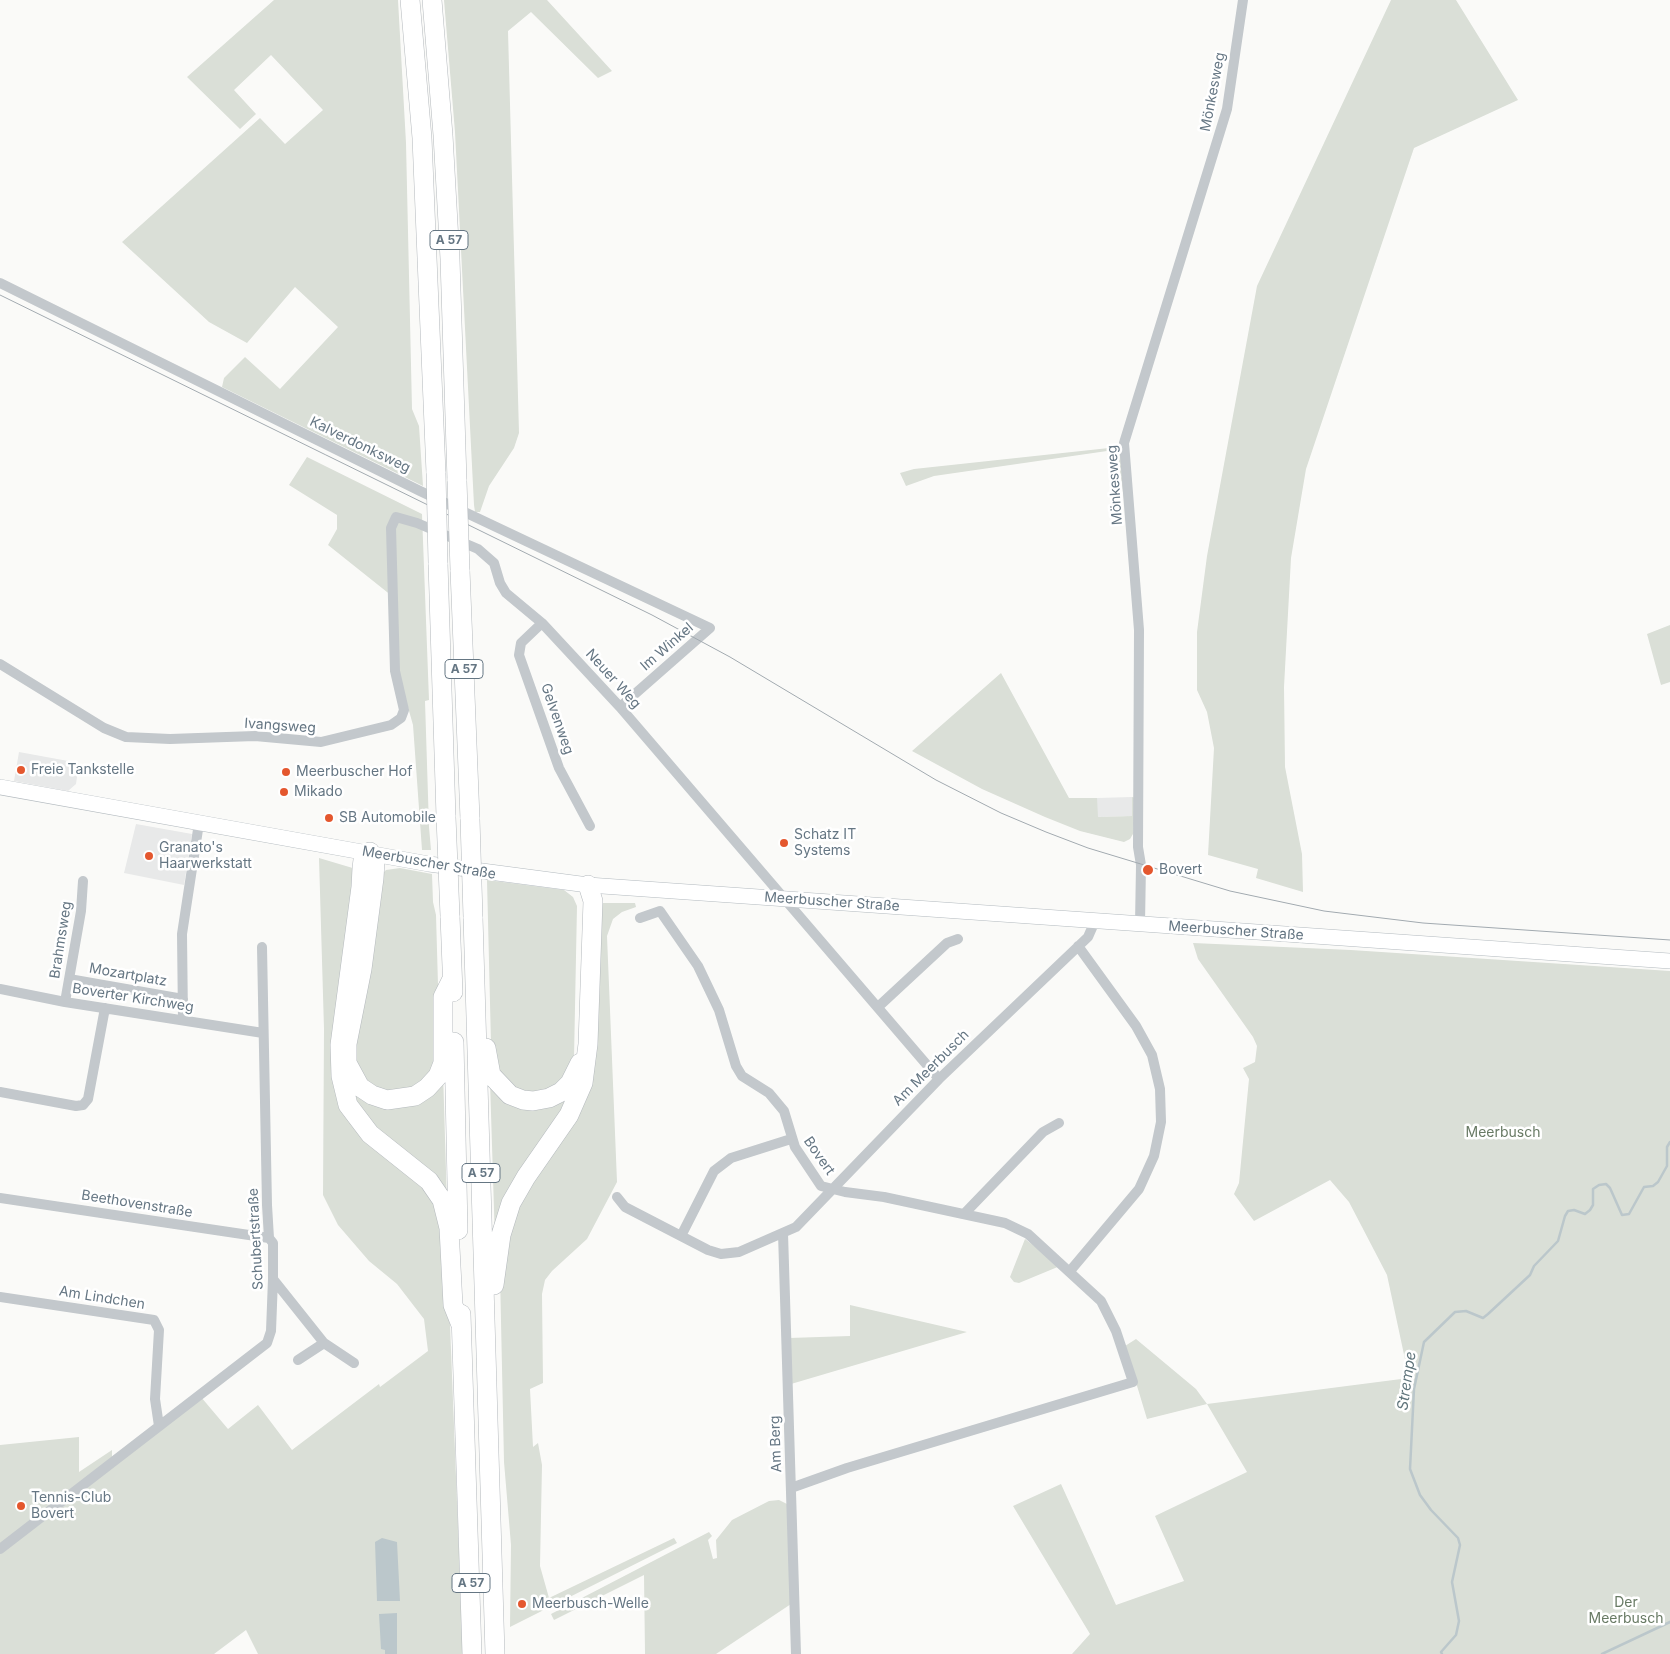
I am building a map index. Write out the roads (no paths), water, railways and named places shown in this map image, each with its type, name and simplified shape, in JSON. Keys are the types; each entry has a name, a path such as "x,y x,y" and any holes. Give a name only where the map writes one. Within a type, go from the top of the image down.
{"highway":[{"name":"A 57","path":"410,0 422,138 436,473 472,1654"},
{"name":"A 57","path":"432,0 443,135 450,259 470,819 495,1654"},
{"path":"452,979 443,997 443,1063 438,1076 427,1088 415,1096 387,1100 372,1095 360,1087 347,1063 348,1044 362,969 374,878 375,862 370,852 363,860 340,1045 340,1076 348,1105 370,1134 429,1181 442,1200 449,1228 453,1304 461,1325"},
{"path":"475,987 483,1000 486,1055 491,1075 500,1087 510,1095 533,1101 550,1098 561,1092 576,1074 583,1048 581,900 588,886"},
{"path":"486,1358 494,1324 494,1274 501,1235 511,1203 569,1115 583,1083 588,1044 593,901 588,886"}],"main road":[{"name":"Meerbuscher Straße","path":"0,787 489,874 588,886 1670,961"}],"street":[{"name":"Mönkesweg","path":"1140,924 1141,871 1138,847 1140,630 1124,443 1227,109 1243,0"},
{"name":"Kalverdonksweg","path":"0,283 420,491 710,628"},
{"name":"Neuer Weg","path":"396,518 417,523 478,550 489,557 497,568 502,588 542,623 620,707 939,1079"},
{"name":"Ivangsweg","path":"0,664 104,728 126,737 170,739 255,736 321,742 392,725 400,718 404,710 395,671 391,528 396,518"},
{"name":"Gelvenweg","path":"542,623 521,643 519,655 559,768 590,826"},
{"name":"Im Winkel","path":"620,707 710,628"},
{"path":"182,1020 182,934 199,823"},
{"name":"Brahmsweg","path":"65,1002 81,911 83,881"},
{"name":"Bovert","path":"640,918 660,911 698,966 719,1010 736,1066 742,1076 776,1100 784,1111 795,1148 821,1186 884,1197 1005,1223 1028,1234 1101,1301 1116,1331 1133,1382 847,1468 790,1488"},
{"name":"Am Meerbusch","path":"617,1197 625,1207 714,1253 728,1255 739,1252 783,1233 804,1220 939,1079 1092,932 1095,921"},
{"path":"878,1007 947,943 958,938"},
{"path":"1070,1271 1139,1189 1154,1156 1161,1122 1160,1089 1152,1055 1136,1026 1078,946"},
{"name":"Schubertstraße","path":"0,1549 266,1343 271,1330 274,1278 273,1243 269,1238 262,947"},
{"name":"Mozartplatz","path":"69,979 183,999"},
{"name":"Boverter Kirchweg","path":"0,989 65,1002 263,1033"},
{"path":"0,1092 76,1106 83,1105 88,1099 104,1008"},
{"path":"964,1214 1043,1132 1059,1123"},
{"path":"681,1236 714,1171 731,1158 791,1138"},
{"name":"Beethovenstraße","path":"0,1198 269,1238"},
{"name":"Am Berg","path":"783,1233 796,1654"},
{"path":"274,1278 324,1343 354,1362"},
{"name":"Am Lindchen","path":"0,1297 154,1320 159,1330 155,1399 159,1426"},
{"path":"298,1360 324,1343"}],"waterway":[{"name":"Strempe","path":"1442,1654 1441,1652 1456,1635 1459,1621 1452,1582 1460,1545 1458,1538 1431,1510 1420,1495 1410,1469 1414,1389 1424,1342 1455,1312 1466,1311 1483,1318 1488,1314 1530,1275 1534,1266 1558,1241 1568,1211 1574,1210 1585,1214 1590,1210 1593,1205 1593,1189 1599,1185 1606,1184 1610,1188 1622,1215 1629,1214 1644,1187 1653,1186 1658,1182 1667,1166 1667,1147 1670,1142"},
{"path":"1602,1654 1670,1622"}],"tram line":[{"path":"0,295 652,615 730,657 936,780 1001,813 1046,832 1088,848 1230,891 1324,911 1423,923 1670,940"}],"place":[{"name":"Freie Tankstelle","path":"21,770"},
{"name":"Meerbuscher Hof","path":"286,772"},
{"name":"Mikado","path":"284,792"},
{"name":"SB Automobile","path":"329,818"},
{"name":"Schatz IT Systems","path":"784,843"},
{"name":"Granato's Haarwerkstatt","path":"149,856"},
{"name":"Bovert","path":"1148,870"},
{"name":"Tennis-Club Bovert","path":"21,1506"},
{"name":"Meerbusch-Welle","path":"522,1604"}],"park label":[{"name":"Meerbusch","path":"1503,1133"},
{"name":"Der Meerbusch","path":"1626,1612"}]}
